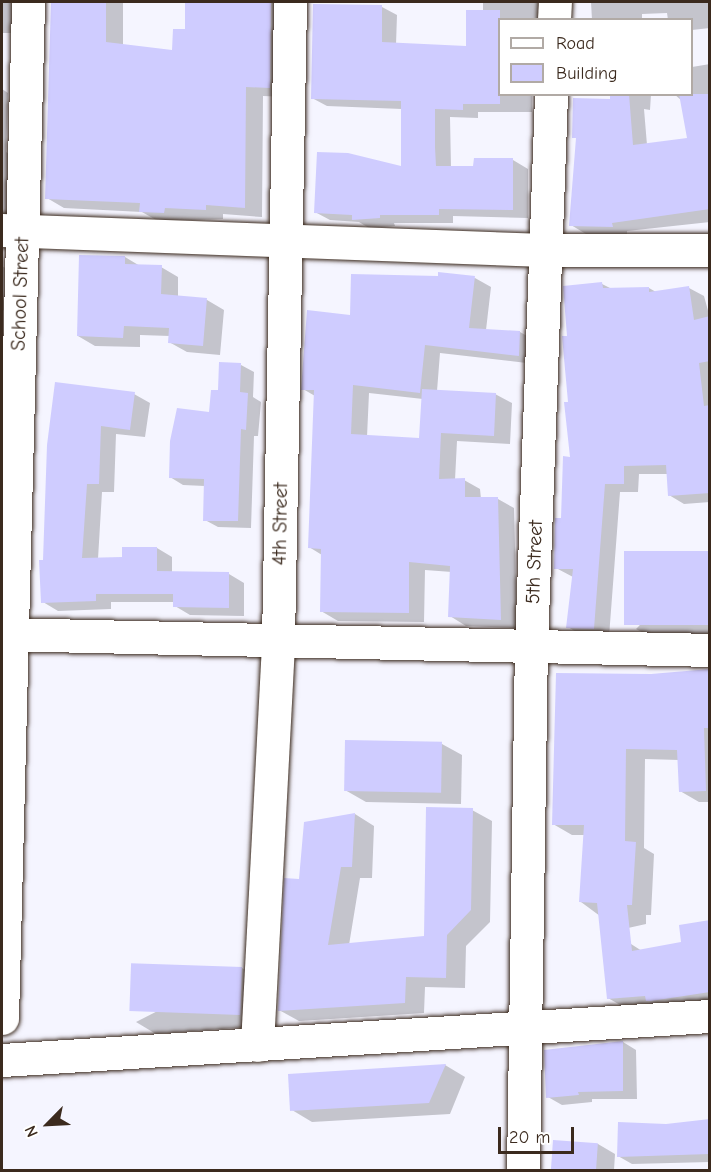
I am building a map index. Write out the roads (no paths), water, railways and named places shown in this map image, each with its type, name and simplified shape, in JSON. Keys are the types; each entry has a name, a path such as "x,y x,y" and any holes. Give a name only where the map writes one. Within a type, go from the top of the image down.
{"street":[{"name":"School Street","path":"2,1018 12,231 28,2"},
{"name":"4th Street","path":"257,1046 278,640 290,2"},
{"path":"554,18 555,2"},
{"name":"5th Street","path":"523,1170 528,1030 531,646 551,96"},
{"path":"12,231 545,250 710,250"},
{"path":"6,634 710,650"},
{"path":"2,1060 528,1030 710,1016"}]}
